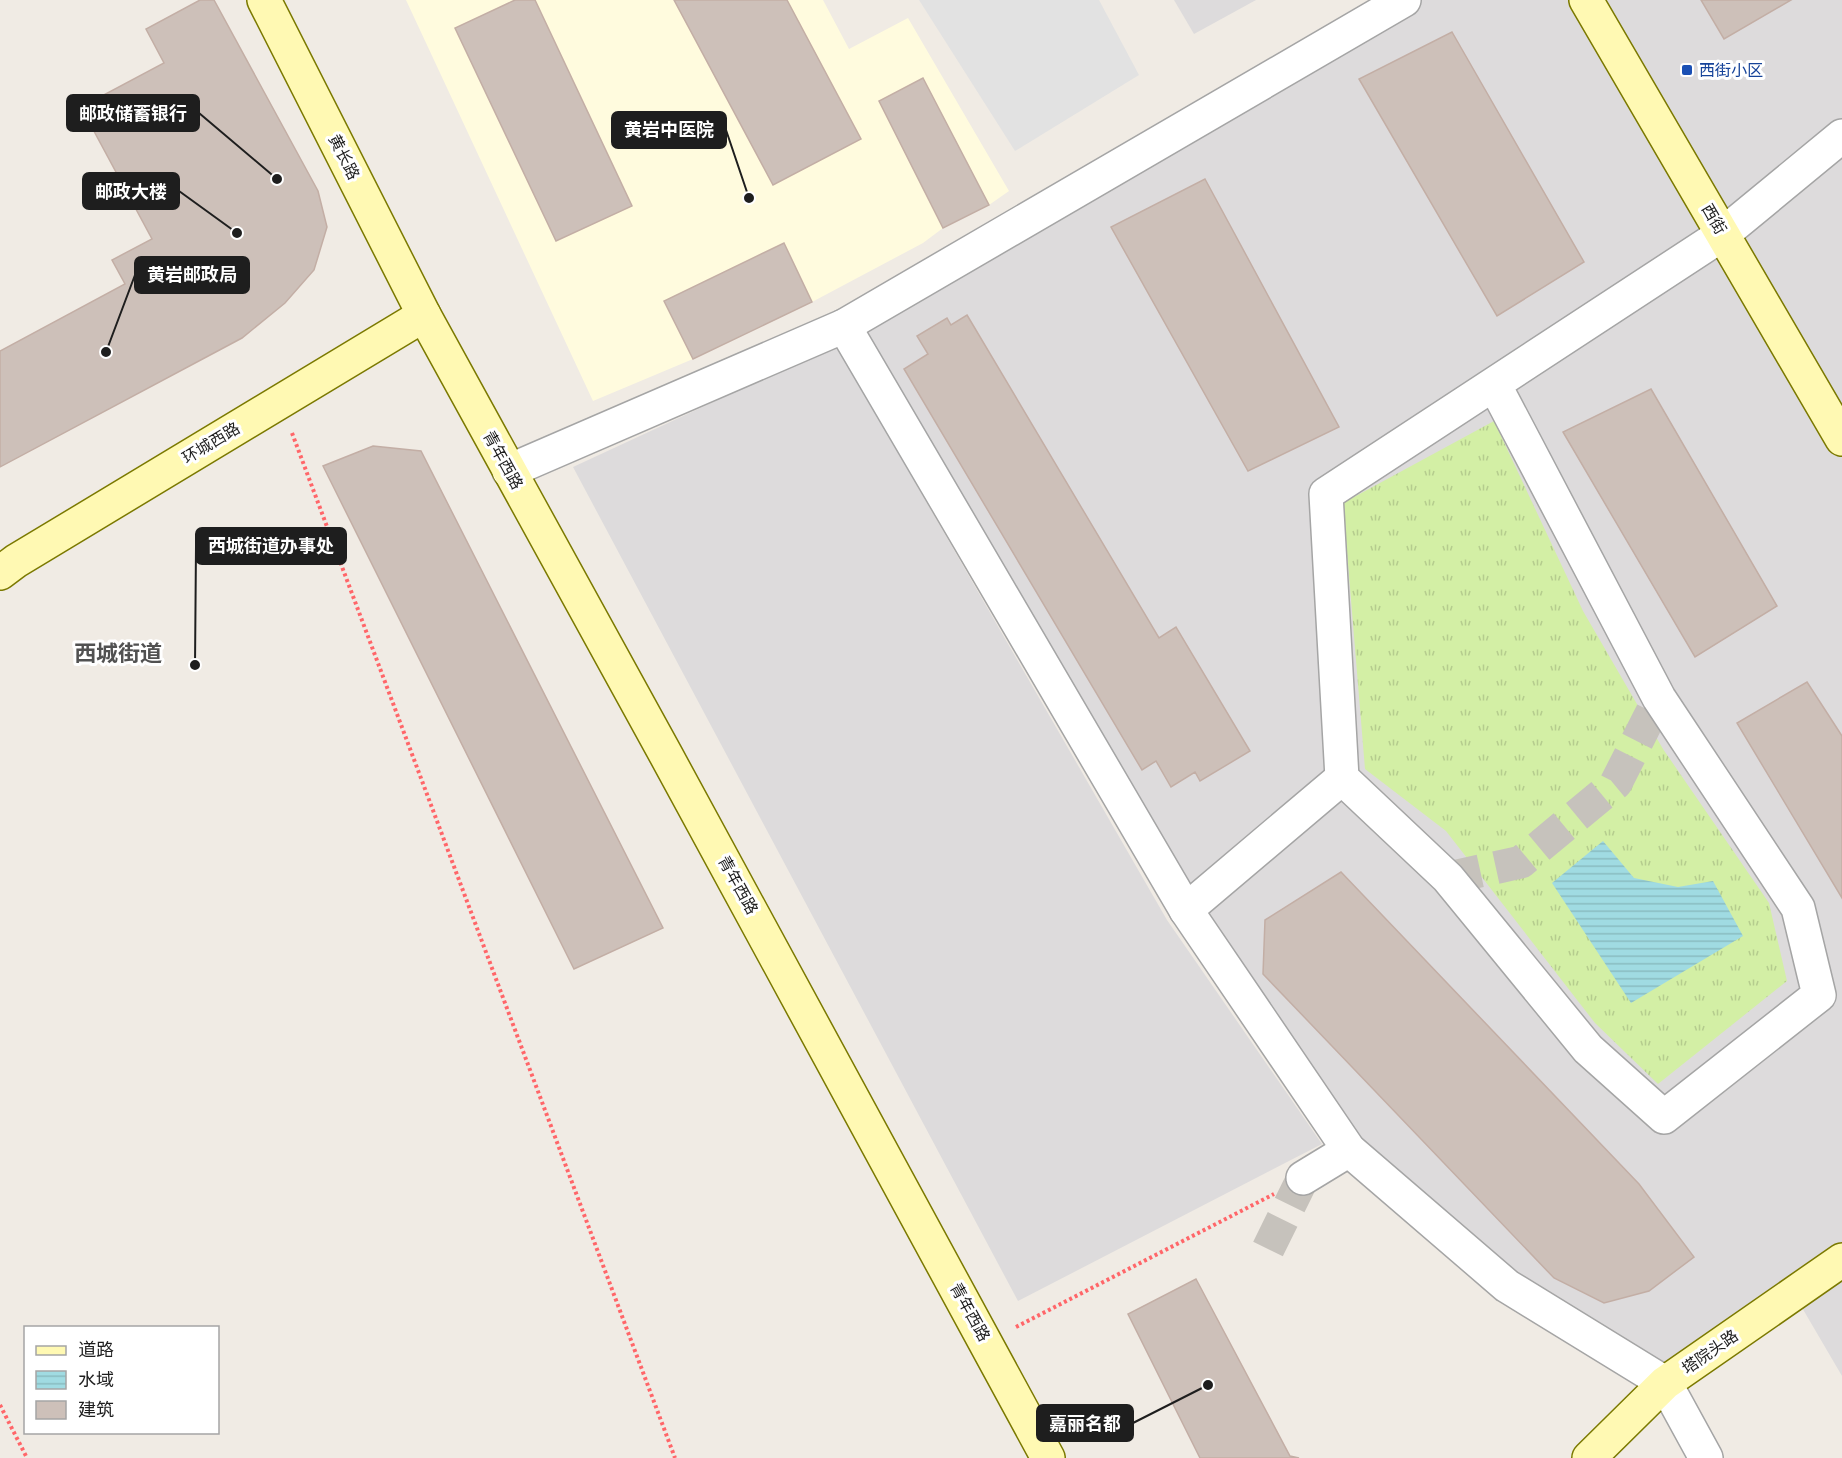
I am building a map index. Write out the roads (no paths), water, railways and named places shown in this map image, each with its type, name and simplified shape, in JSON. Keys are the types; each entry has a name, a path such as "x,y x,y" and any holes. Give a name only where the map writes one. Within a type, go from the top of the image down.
{"street":[{"name":"黄长路","path":"264,0 424,315"},
{"path":"509,471 844,326 1404,0"},
{"name":"西街","path":"1586,0 1842,439"},
{"path":"1494,384 1659,698 1797,908 1819,995 1664,1117 1588,1049 1448,878 1342,778 1326,494 1723,234 1842,136"},
{"name":"环城西路","path":"0,573 16,561 424,315"},
{"name":"青年西路","path":"424,315 987,1342 1048,1458"},
{"path":"844,326 1186,910 1349,1150 1507,1286 1665,1383 1706,1458"},
{"path":"1186,910 1342,778"},
{"path":"1304,1178 1349,1150"},
{"name":"塔院头路","path":"1589,1458 1665,1383 1842,1260"}],"water":[{"path":"1603,841 1634,878 1678,887 1713,881 1743,936 1631,1003 1552,883"}],"tunnel":[{"path":"1448,878 1521,862 1616,783 1659,698"},
{"path":"1268,1249 1303,1178"}],"place":[{"name":"西街小区","path":"1687,70"},
{"name":"邮政储蓄银行","path":"277,179"},
{"name":"黄岩中医院","path":"749,198"},
{"name":"邮政大楼","path":"237,233"},
{"name":"黄岩邮政局","path":"106,352"},
{"name":"西城街道办事处","path":"195,665"},
{"name":"嘉丽名都","path":"1208,1385"}],"district":[{"name":"西城街道","path":"118,653"}]}
